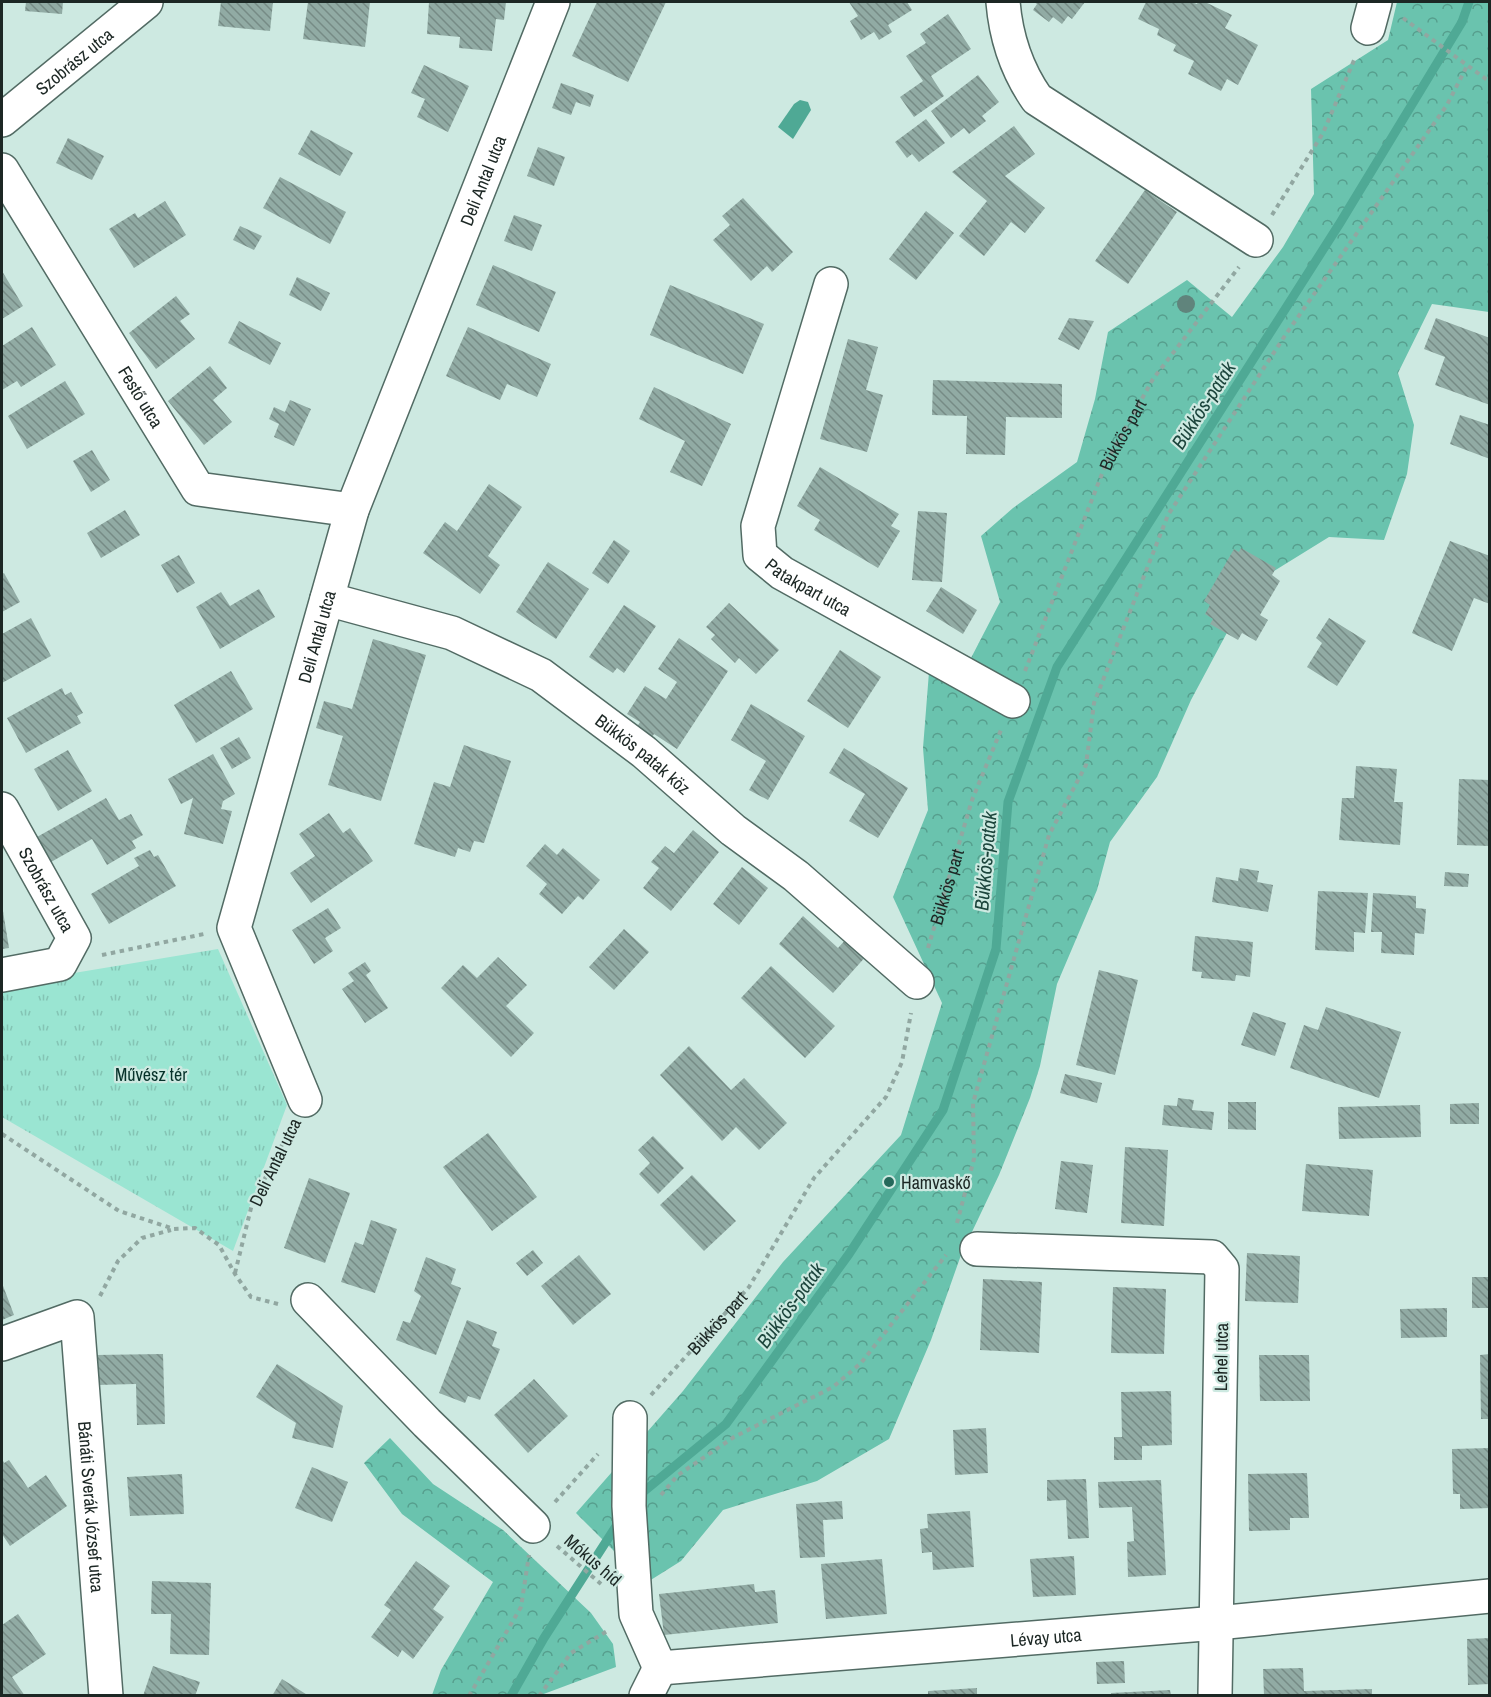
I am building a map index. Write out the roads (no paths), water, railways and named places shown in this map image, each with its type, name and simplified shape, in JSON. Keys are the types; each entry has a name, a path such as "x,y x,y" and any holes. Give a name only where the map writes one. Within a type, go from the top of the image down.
{"street":[{"name":"Szobrász utca","path":"2,120 146,2"},
{"name":"Deli Antal utca","path":"305,1100 234,928 352,510 553,2"},
{"path":"982,2 994,2"},
{"path":"1003,2 1008,39 1021,76 1037,99 1256,240"},
{"name":"Festő utca","path":"2,170 198,489 352,510"},
{"name":"Patakpart utca","path":"831,284 758,526 760,555 782,573 1013,701"},
{"name":"Bükkös patak köz","path":"327,599 452,633 541,675 644,752 733,830 796,876 917,982"},
{"name":"Szobrász utca","path":"2,809 67,951 2,975"},
{"name":"Lehel utca","path":"961,1242 1212,1257 1222,1269 1215,1695"},
{"path":"308,1300 427,1423 533,1526"},
{"name":"Bánáti Sverák József utca","path":"2,1344 77,1317 106,1695"},
{"name":"Lévay utca","path":"630,1418 629,1506 636,1614 653,1682 1490,1596"}],"waterway":[{"name":"Bükkös-patak","path":"637,1497 726,1424 849,1254 943,1110 996,949 1008,802 1057,667 1340,223 1462,22 1469,2"},
{"name":"Bükkös-patak","path":"511,1696 544,1638 620,1520"}],"place":[{"name":"Hamvaskő","path":"889,1182"}],"park label":[{"name":"Művész tér","path":"151,1074"}]}
